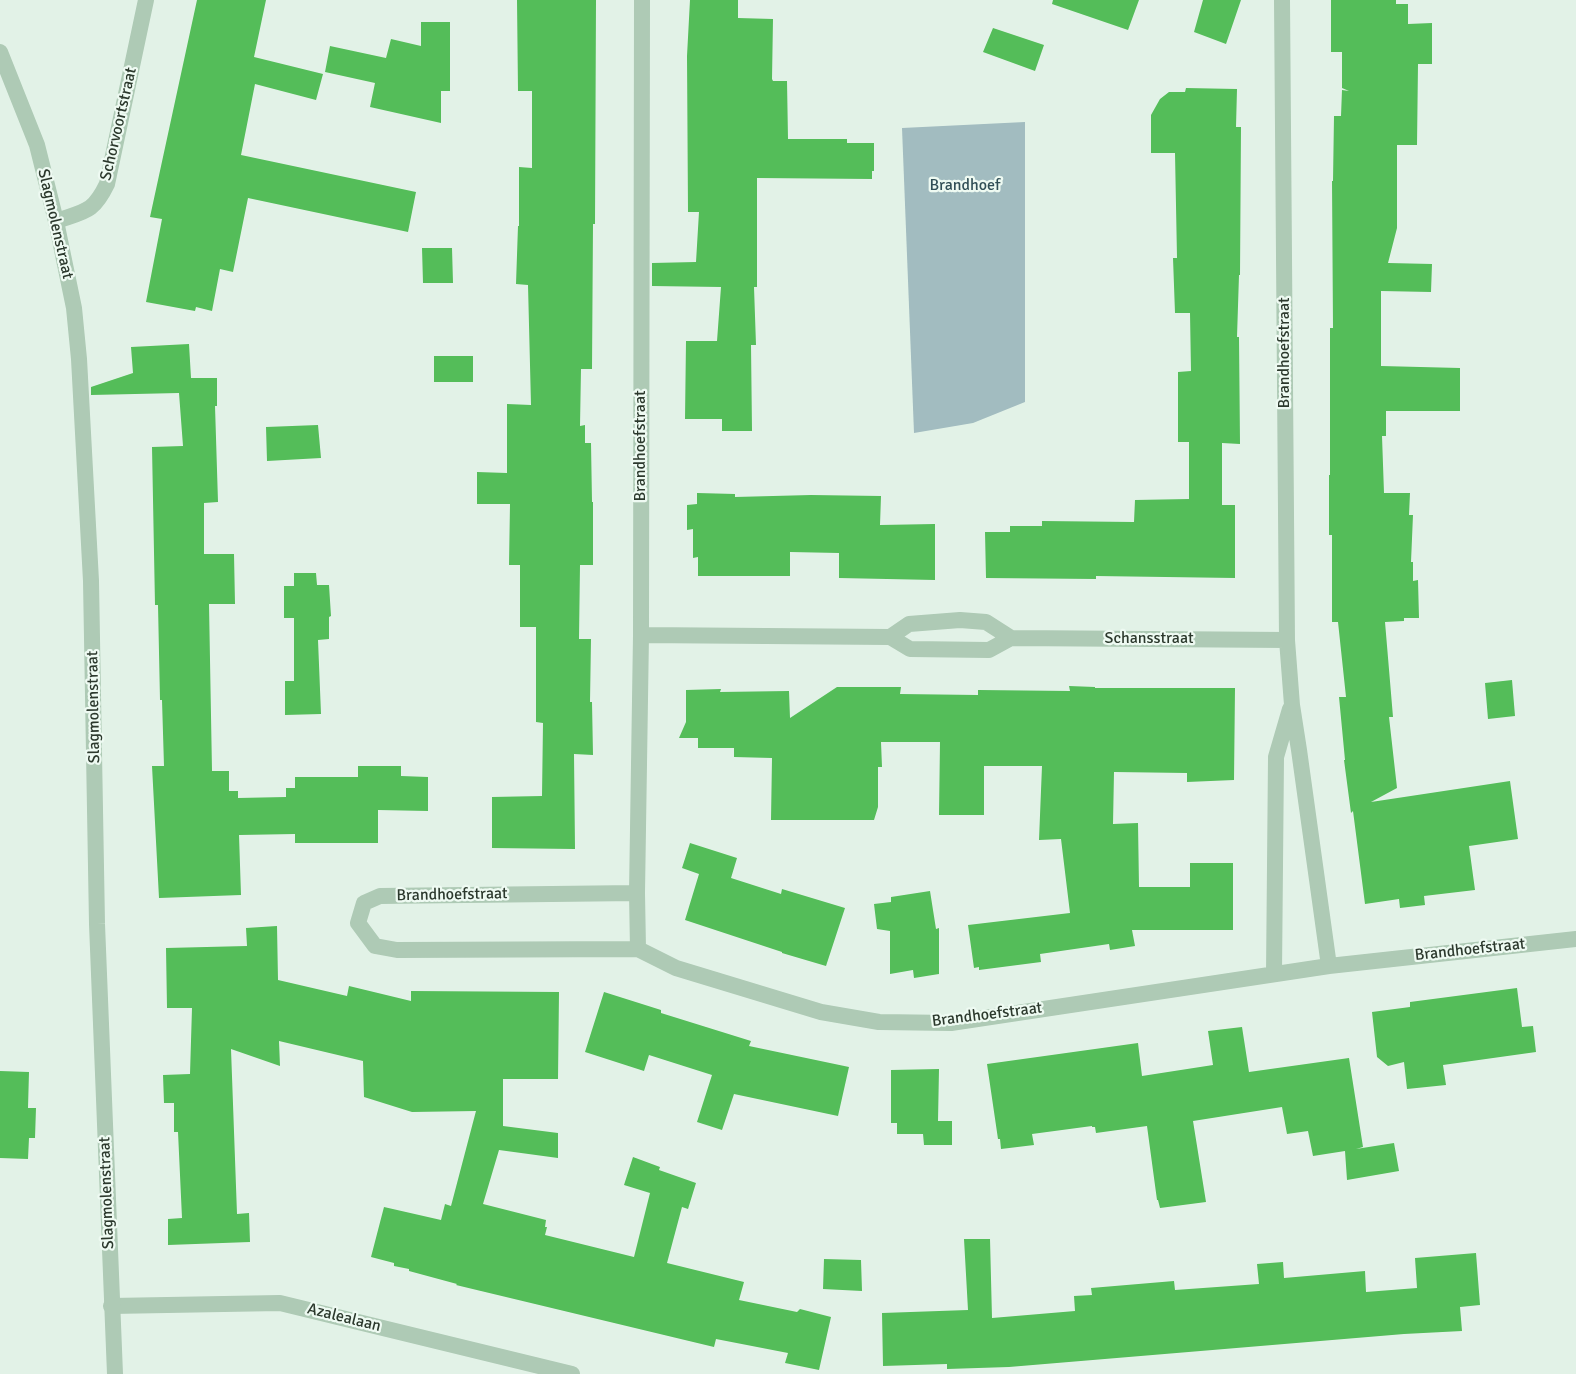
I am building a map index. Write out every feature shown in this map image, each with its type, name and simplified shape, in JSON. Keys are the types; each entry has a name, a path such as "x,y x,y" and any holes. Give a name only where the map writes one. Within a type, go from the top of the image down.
{"street":[{"name":"Schorvoortstraat","path":"56,221 89,210 100,198 107,184 146,0"},
{"name":"Brandhoefstraat","path":"638,950 642,0"},
{"name":"Brandhoefstraat","path":"1282,0 1287,640 1292,705 1329,966"},
{"name":"Slagmolenstraat","path":"0,52 36,145 56,221 74,308 77,339 92,581 97,924 115,1374"},
{"name":"Schansstraat","path":"891,637 909,624 960,620 986,622 1011,638"},
{"name":"Schansstraat","path":"640,635 891,637 910,649 989,650 1011,638 1287,640"},
{"name":"Brandhoefstraat","path":"1274,975 1276,757 1292,705"},
{"name":"Brandhoefstraat","path":"638,893 380,896 364,903 358,923 375,946 397,950 638,950 676,968 821,1012 879,1022 951,1023 1329,966 1576,939"},
{"name":"Azalealaan","path":"111,1306 280,1303 572,1374"}],"green space":[{"name":"Brandhoef","path":"1025,122 1025,402 973,423 914,433 902,128"}],"building":[{"path":"197,0 266,0 254,57 323,74 316,100 255,84 241,155 416,192 408,232 248,198 233,272 220,269 212,311 196,307 195,311 146,302 162,219 150,217"},
{"path":"517,0 596,0 592,369 581,369 580,426 585,425 585,443 591,443 593,565 580,565 579,639 591,639 590,702 592,702 593,755 574,754 575,849 492,848 492,797 542,796 543,723 536,722 536,627 520,627 520,565 509,565 510,504 477,504 477,472 507,473 507,404 531,405 528,285 516,284 519,167 532,168 532,91 518,91"},
{"path":"690,0 738,0 738,18 773,19 772,79 773,81 787,81 788,139 847,139 847,143 874,143 872,179 757,178 757,287 754,287 756,345 751,345 752,431 722,431 722,419 685,419 686,341 717,341 721,287 652,286 652,263 696,262 699,212 688,212 687,56"},
{"path":"1053,0 1139,0 1128,30 1052,4"},
{"path":"1203,0 1241,0 1226,44 1194,32"},
{"path":"1331,0 1396,0 1396,4 1408,4 1408,24 1432,23 1432,64 1418,64 1417,145 1397,145 1397,228 1388,263 1432,264 1431,292 1381,291 1381,366 1460,368 1460,411 1386,411 1386,436 1382,436 1384,493 1410,493 1409,515 1413,515 1411,562 1413,562 1413,581 1418,580 1419,618 1385,622 1393,717 1389,717 1397,788 1371,802 1510,781 1518,839 1469,846 1475,890 1424,896 1425,905 1400,908 1399,899 1365,904 1344,760 1339,697 1346,697 1338,622 1332,622 1329,475 1330,328 1333,328 1334,116 1341,116 1342,90 1349,91 1342,88 1342,52 1331,52"},
{"path":"421,22 450,22 450,91 441,91 441,123 370,107 375,83 325,72 330,46 386,58 391,39 421,46"},
{"path":"993,28 1044,45 1035,71 983,52"},
{"path":"1186,88 1237,89 1236,127 1241,127 1240,275 1237,337 1239,337 1240,444 1222,443 1222,505 1235,505 1235,578 1096,576 1096,579 986,578 985,532 1010,532 1010,526 1042,526 1042,521 1134,522 1135,500 1189,499 1189,442 1178,442 1178,372 1191,371 1190,313 1175,313 1173,258 1177,258 1175,153 1151,153 1151,115 1160,99 1169,92 1185,92"},
{"path":"422,248 452,248 453,283 423,283"},
{"path":"189,344 191,378 217,378 217,406 215,406 218,502 204,503 204,554 234,554 235,604 209,604 212,771 229,771 229,791 238,791 238,798 286,797 286,788 295,788 295,777 358,777 358,766 401,766 401,776 428,777 428,811 378,810 378,843 295,843 295,834 239,835 241,895 159,898 152,766 164,766 158,605 155,605 152,447 183,446 179,393 91,395 91,387 133,373 131,347"},
{"path":"434,356 473,356 473,382 434,382"},
{"path":"318,425 321,458 267,461 266,427"},
{"path":"697,493 735,494 735,497 881,496 880,525 935,524 935,580 839,578 839,553 790,552 790,576 698,576 698,557 693,558 693,529 687,530 687,505 697,504"},
{"path":"294,573 316,573 317,585 329,585 331,616 329,617 329,639 318,640 321,714 285,715 285,681 294,681 294,618 284,618 284,586 294,586"},
{"path":"1512,680 1515,716 1488,719 1485,683"},
{"path":"1069,686 1235,688 1234,780 1187,782 1187,773 1114,772 1113,824 1138,823 1139,887 1190,887 1190,863 1233,863 1233,930 1132,930 1135,946 1110,950 1109,944 1040,954 1041,962 979,970 979,967 974,968 968,925 1070,913 1061,839 1039,840 1042,766 984,766 984,815 939,815 940,742 881,742 882,767 878,767 878,807 874,820 771,820 772,758 734,757 734,748 698,748 698,738 679,738 686,722 686,690 789,691 790,718 837,687 901,687 900,694 978,695 978,690 1070,691"},
{"path":"690,843 737,858 731,878 781,894 782,889 845,908 826,966 685,920 699,874 682,868"},
{"path":"930,891 936,929 939,928 939,974 914,978 913,970 890,974 890,931 877,929 874,904 891,902 891,897"},
{"path":"277,926 278,980 347,996 349,986 411,1001 411,991 559,992 558,1079 503,1079 503,1126 558,1133 558,1158 499,1150 483,1204 546,1220 545,1235 634,1257 650,1193 624,1185 633,1157 660,1167 659,1170 696,1183 688,1209 682,1207 667,1263 744,1282 739,1300 797,1312 800,1309 831,1317 819,1370 785,1363 788,1353 716,1339 714,1347 456,1285 371,1257 384,1207 441,1220 445,1204 451,1206 476,1111 412,1112 364,1097 363,1061 279,1041 280,1066 231,1049 237,1214 249,1213 250,1242 168,1245 168,1219 182,1218 178,1132 174,1132 174,1103 164,1103 163,1075 190,1074 192,1008 167,1008 166,948 247,946 246,928"},
{"path":"1517,988 1522,1027 1533,1026 1536,1052 1443,1065 1446,1085 1407,1089 1404,1062 1388,1066 1377,1057 1372,1012 1410,1007 1410,1002"},
{"path":"604,992 661,1010 661,1013 751,1041 749,1046 849,1067 838,1116 734,1094 722,1130 697,1122 712,1075 649,1055 644,1071 585,1052"},
{"path":"1242,1027 1249,1072 1349,1058 1363,1147 1356,1149 1394,1143 1399,1171 1347,1180 1345,1151 1313,1156 1308,1131 1287,1134 1282,1107 1193,1121 1206,1202 1160,1208 1147,1126 1096,1133 1095,1127 1092,1126 1032,1134 1034,1145 1001,1149 987,1064 1138,1043 1142,1076 1213,1065 1208,1031"},
{"path":"939,1069 938,1121 952,1121 952,1145 924,1145 923,1134 897,1134 897,1123 891,1123 891,1070"},
{"path":"0,1071 29,1072 28,1108 36,1108 35,1138 29,1138 28,1159 0,1158"},
{"path":"964,1239 990,1239 992,1318 1075,1311 1074,1296 1092,1295 1091,1288 1174,1281 1175,1290 1259,1284 1257,1264 1283,1262 1284,1278 1365,1271 1366,1292 1417,1288 1415,1258 1476,1253 1480,1305 1460,1307 1462,1331 1009,1367 947,1369 947,1364 883,1366 882,1313 968,1310"},
{"path":"824,1259 861,1260 862,1291 823,1289"}]}
